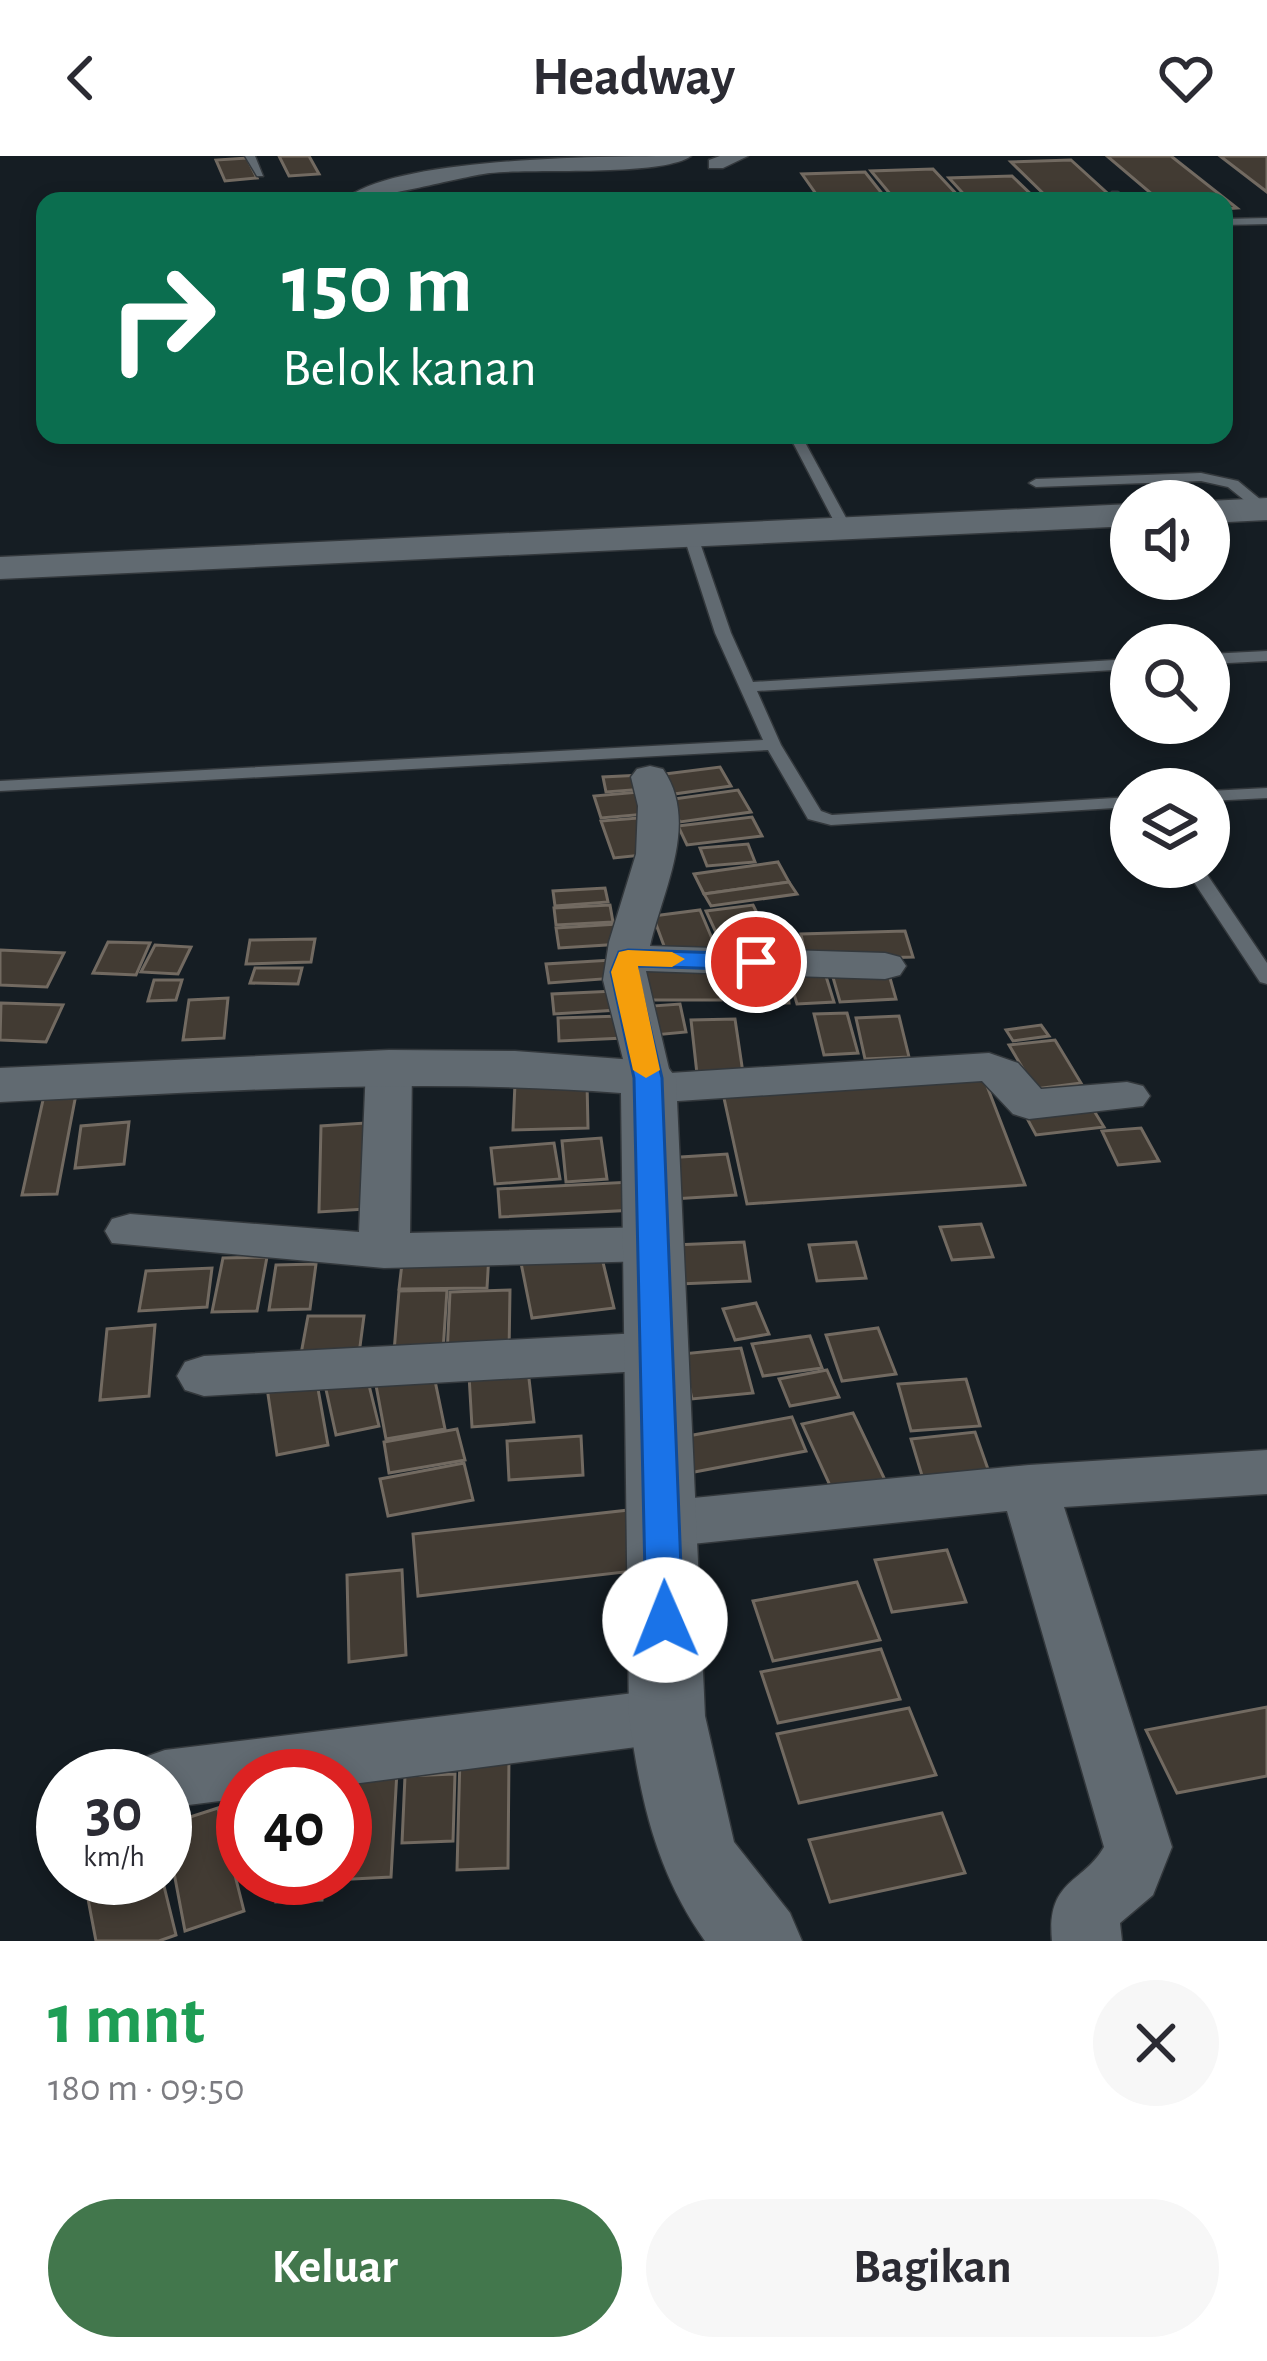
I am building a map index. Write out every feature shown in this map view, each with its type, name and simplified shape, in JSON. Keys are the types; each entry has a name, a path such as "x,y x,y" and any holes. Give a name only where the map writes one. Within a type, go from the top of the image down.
{"street":[{"path":"380,192 484,168 574,161 640,164 681,156"},
{"path":"716,164 738,156"},
{"path":"1230,511 1266,509"},
{"path":"0,568 1110,516"},
{"path":"650,777 658,802 661,844 624,972 648,1084 667,1716 682,1813 697,1856 725,1907 760,1941"},
{"path":"628,958 885,966"},
{"path":"384,1251 389,1067"},
{"path":"0,1085 389,1067 515,1068 648,1084 989,1067 1002,1073 1029,1104 1127,1096"},
{"path":"130,1232 384,1251 650,1244"},
{"path":"204,1376 659,1351"},
{"path":"663,1524 1029,1487 1267,1472"},
{"path":"1029,1487 1138,1847 1138,1861 1131,1870 1085,1912 1082,1922 1087,1941"},
{"path":"192,1776 667,1716"}],"lane":[{"path":"250,156 260,174"},
{"path":"1233,222 1267,220"},
{"path":"800,444 844,527"},
{"path":"1036,483 1201,477 1233,484 1266,509"},
{"path":"689,535 723,633 773,745 811,812 825,820 1110,803"},
{"path":"1230,658 1267,656"},
{"path":"750,688 1110,665"},
{"path":"0,786 773,745"},
{"path":"1230,795 1267,793"},
{"path":"1207,888 1267,978"}],"building":[{"path":"279,156 309,156 319,174 289,176"},
{"path":"1107,156 1171,156 1217,192 1149,192"},
{"path":"1220,156 1267,156 1267,192"},
{"path":"247,158 257,178 225,181 216,160"},
{"path":"1071,160 1106,192 1042,192 1011,162"},
{"path":"933,169 955,192 888,192 871,171"},
{"path":"865,172 881,192 815,192 802,174"},
{"path":"1012,176 1029,192 962,192 949,178"},
{"path":"720,767 731,786 667,795 657,775"},
{"path":"642,775 645,789 606,792 603,777"},
{"path":"738,790 751,812 680,822 667,800"},
{"path":"650,791 658,813 601,818 594,796"},
{"path":"752,817 762,836 687,845 678,826"},
{"path":"638,818 652,854 614,858 601,821"},
{"path":"748,844 755,862 707,866 700,848"},
{"path":"778,862 789,882 704,894 694,874"},
{"path":"789,882 797,894 711,906 704,894"},
{"path":"605,888 608,902 555,906 553,891"},
{"path":"610,905 613,922 556,925 554,908"},
{"path":"753,905 766,931 718,937 706,911"},
{"path":"700,910 716,948 667,954 653,916"},
{"path":"618,924 622,944 559,948 556,928"},
{"path":"905,931 913,957 806,960 801,934"},
{"path":"781,936 787,956 728,960 722,940"},
{"path":"315,939 311,962 246,964 250,940"},
{"path":"108,942 150,943 136,975 93,973"},
{"path":"155,945 191,947 178,974 141,972"},
{"path":"0,950 64,953 47,987 0,985"},
{"path":"612,960 616,978 549,983 546,964"},
{"path":"255,968 302,968 298,984 250,983"},
{"path":"641,970 719,970 721,1000 642,1000"},
{"path":"888,971 896,999 840,1002 832,974"},
{"path":"825,973 834,1002 797,1004 788,974"},
{"path":"727,975 786,975 789,1003 729,1003"},
{"path":"154,980 182,980 176,1000 148,1001"},
{"path":"615,991 618,1010 554,1014 552,994"},
{"path":"228,998 224,1038 183,1040 189,1000"},
{"path":"1,1003 63,1005 46,1042 0,1040"},
{"path":"680,1004 686,1032 644,1036 638,1007"},
{"path":"847,1013 858,1053 824,1055 814,1014"},
{"path":"621,1016 624,1038 559,1041 558,1018"},
{"path":"899,1016 909,1057 865,1059 856,1018"},
{"path":"735,1019 743,1073 697,1074 691,1020"},
{"path":"1041,1025 1049,1036 1013,1041 1006,1030"},
{"path":"1055,1040 1081,1083 1035,1089 1009,1045"},
{"path":"982,1073 1025,1185 747,1204 722,1089"},
{"path":"587,1082 588,1128 513,1130 515,1083"},
{"path":"77,1089 57,1194 22,1195 45,1091"},
{"path":"1088,1101 1104,1127 1036,1135 1022,1109"},
{"path":"129,1122 124,1164 75,1168 81,1126"},
{"path":"380,1122 381,1208 319,1212 321,1126"},
{"path":"1141,1128 1159,1161 1118,1165 1102,1131"},
{"path":"601,1138 607,1179 566,1182 562,1141"},
{"path":"554,1143 560,1179 495,1184 491,1148"},
{"path":"727,1154 736,1195 673,1199 666,1158"},
{"path":"631,1182 635,1210 500,1217 498,1189"},
{"path":"981,1224 993,1257 952,1260 940,1227"},
{"path":"744,1242 750,1281 679,1284 674,1245"},
{"path":"856,1242 866,1278 817,1281 809,1245"},
{"path":"489,1254 487,1288 399,1289 403,1255"},
{"path":"601,1254 614,1308 532,1318 521,1263"},
{"path":"267,1257 257,1311 212,1312 223,1258"},
{"path":"316,1264 310,1309 269,1310 276,1265"},
{"path":"212,1268 207,1307 139,1311 146,1271"},
{"path":"447,1290 443,1351 394,1352 399,1291"},
{"path":"510,1290 509,1354 447,1356 450,1292"},
{"path":"756,1303 769,1334 735,1340 723,1309"},
{"path":"308,1316 364,1316 359,1354 301,1354"},
{"path":"155,1325 149,1396 100,1400 107,1329"},
{"path":"878,1328 896,1374 842,1381 826,1335"},
{"path":"810,1336 822,1368 763,1376 752,1344"},
{"path":"741,1348 753,1393 692,1399 682,1354"},
{"path":"528,1370 534,1422 472,1427 469,1375"},
{"path":"827,1370 839,1397 790,1406 779,1379"},
{"path":"433,1371 445,1429 386,1439 375,1380"},
{"path":"315,1372 328,1445 277,1455 266,1381"},
{"path":"367,1377 379,1426 336,1435 325,1385"},
{"path":"966,1379 980,1426 911,1431 898,1384"},
{"path":"853,1413 885,1480 833,1492 802,1424"},
{"path":"792,1417 806,1451 689,1473 677,1438"},
{"path":"457,1429 465,1460 389,1473 384,1442"},
{"path":"975,1432 989,1472 923,1479 911,1439"},
{"path":"581,1436 583,1475 509,1480 507,1441"},
{"path":"464,1463 473,1500 388,1516 380,1479"},
{"path":"647,1508 659,1568 418,1596 413,1534"},
{"path":"947,1550 966,1602 892,1612 875,1560"},
{"path":"402,1570 406,1655 349,1662 347,1575"},
{"path":"857,1582 880,1640 773,1661 753,1601"},
{"path":"881,1649 900,1699 778,1723 761,1672"},
{"path":"1267,1707 1267,1776 1177,1793 1146,1730"},
{"path":"909,1708 936,1775 799,1803 777,1734"},
{"path":"509,1756 508,1868 457,1870 460,1757"},
{"path":"397,1771 391,1877 372,1878 372,1773"},
{"path":"455,1774 453,1841 402,1843 405,1776"},
{"path":"216,1809 216,1905 242,1905 244,1911 185,1931 180,1905 192,1905 192,1816"},
{"path":"942,1813 965,1873 830,1902 809,1840"},
{"path":"89,1905 169,1905 176,1935 159,1941 96,1941"}],"slow traffic":[{"path":"646,1070 624,972 628,958 672,959"}],"route":[{"path":"665,1620 648,1078 624,972 628,958 756,962"}]}
